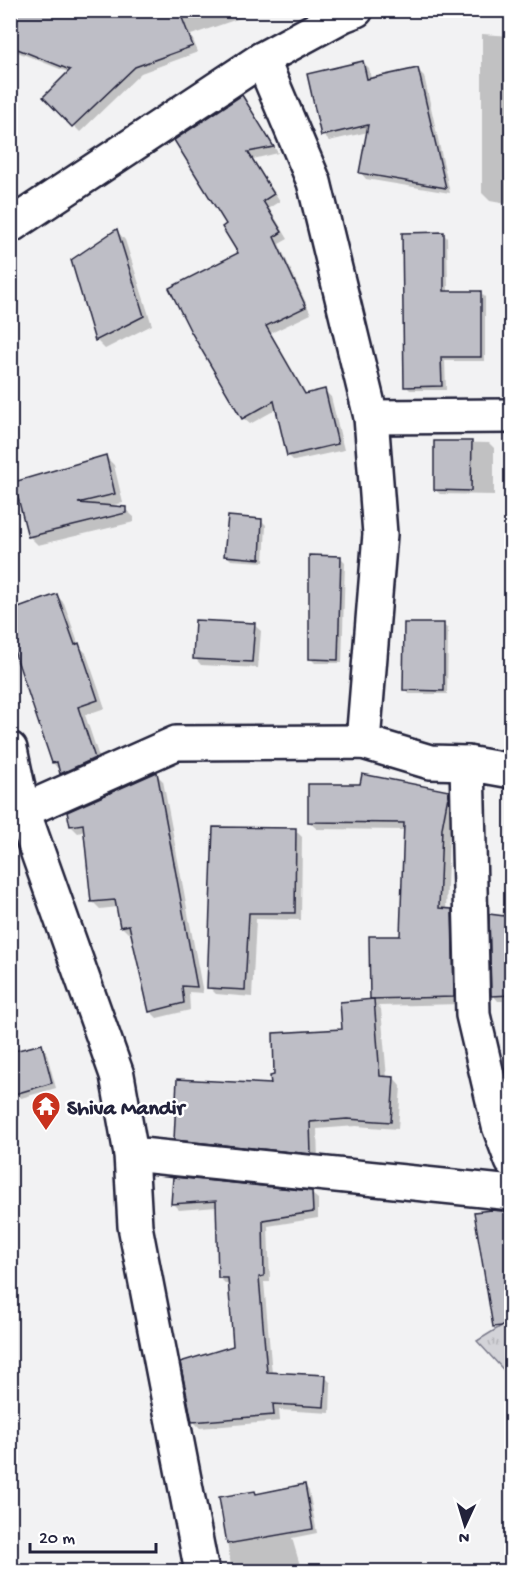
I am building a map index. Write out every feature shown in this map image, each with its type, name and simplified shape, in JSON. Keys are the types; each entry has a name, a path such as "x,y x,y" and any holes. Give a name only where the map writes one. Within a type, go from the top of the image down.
{"street":[{"path":"10,226 262,59 356,10"},
{"path":"262,59 314,182 371,417 380,534 363,742"},
{"path":"371,417 512,416"},
{"path":"23,811 176,743 363,742 430,762 467,763 512,771"},
{"path":"10,749 23,811 117,1075 131,1154 135,1226 202,1572"},
{"path":"467,763 473,1015 499,1126 512,1161"},
{"path":"131,1154 512,1193"}],"green space":[{"path":"511,1324 511,1378 477,1341 503,1325"}],"building":[{"path":"10,10 179,10 193,46 135,67 72,127 43,97 70,70 10,46"},
{"path":"363,61 367,79 418,68 446,188 359,173 368,125 321,136 307,74"},
{"path":"242,95 274,147 248,152 274,194 263,201 282,232 274,237 306,307 266,326 305,394 325,389 338,444 287,456 274,401 242,419 191,332 169,288 238,253 222,227 226,224 174,140"},
{"path":"117,229 144,316 95,341 71,260"},
{"path":"444,232 444,291 481,291 481,357 441,357 442,386 404,387 402,233"},
{"path":"434,441 472,441 471,491 434,490"},
{"path":"106,455 115,494 78,503 126,507 126,513 28,537 14,482"},
{"path":"228,516 262,519 260,559 224,556"},
{"path":"309,555 341,556 338,660 309,659"},
{"path":"57,594 75,645 79,643 98,700 78,707 95,758 60,774 57,762 52,763 10,639 10,611"},
{"path":"195,620 255,623 252,662 193,659"},
{"path":"404,623 444,623 444,691 403,690"},
{"path":"157,772 197,987 182,986 184,1003 149,1012 129,925 120,927 115,900 91,902 83,824 70,826 67,812"},
{"path":"362,774 449,791 442,828 439,908 452,909 454,997 370,999 369,936 400,936 404,823 308,822 308,784 360,784"},
{"path":"213,827 296,828 295,913 249,913 245,990 207,988"},
{"path":"489,914 512,917 512,995 491,996"},
{"path":"374,999 380,1076 394,1077 391,1122 347,1119 310,1122 311,1154 174,1140 177,1079 271,1084 270,1076 274,1075 273,1033 342,1029 340,1002"},
{"path":"42,1044 52,1083 15,1094 10,1076 10,1052"},
{"path":"173,1177 312,1191 313,1212 263,1220 264,1276 259,1277 267,1372 326,1375 324,1407 273,1404 274,1415 192,1422 180,1362 233,1346 228,1278 218,1278 216,1201 171,1204"},
{"path":"491,1210 512,1212 512,1325 493,1327 474,1212"},
{"path":"305,1484 313,1529 227,1544 219,1497 255,1491 256,1494"}],"place":[{"name":"Shiva Mandir","path":"46,1132"}]}
